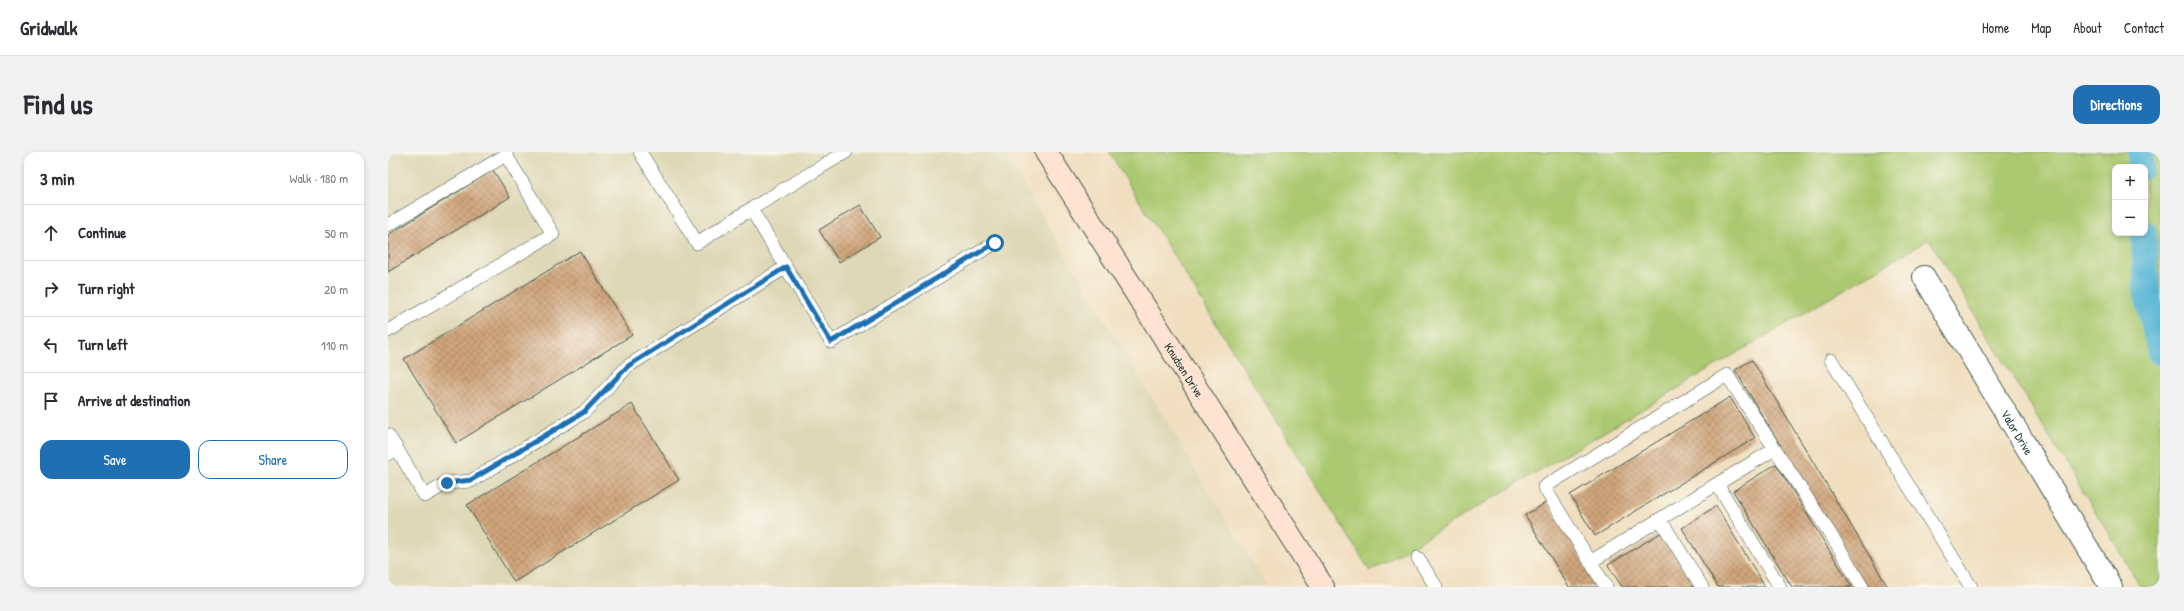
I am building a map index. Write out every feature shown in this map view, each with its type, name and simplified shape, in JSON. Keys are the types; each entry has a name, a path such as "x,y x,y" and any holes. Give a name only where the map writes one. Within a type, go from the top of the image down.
{"main road":[{"name":"Knudsen Drive","path":"1046,152 1323,587"}],"street":[{"name":"Valor Drive","path":"1924,277 2111,587"}],"lane":[{"path":"640,152 697,243 846,152"},
{"path":"388,225 506,155 553,234 388,331"},
{"path":"751,209 831,342 995,243"},
{"path":"388,435 392,452 425,496 447,483 471,480 584,412 628,366 786,267"},
{"path":"1831,360 1971,587"},
{"path":"1606,587 1544,487 1727,375 1862,587"},
{"path":"1590,562 1775,449"},
{"path":"1717,484 1780,587"},
{"path":"1660,518 1702,587"},
{"path":"1418,558 1436,587"}],"shaded area":[{"path":"388,152 1003,152 1267,587 388,587"}],"green space":[{"path":"1109,152 2160,152 2160,587 2141,587 1929,239 1370,571"}],"building":[{"path":"493,170 510,197 388,272 388,235"},
{"path":"860,205 880,237 839,262 819,230"},
{"path":"580,251 632,335 456,443 404,359"},
{"path":"1752,360 1888,587 1865,587 1735,370"},
{"path":"1730,397 1755,438 1595,536 1570,495"},
{"path":"632,404 679,480 514,582 467,505"},
{"path":"1776,464 1852,587 1792,587 1733,491"},
{"path":"1547,502 1599,587 1569,587 1525,515"},
{"path":"1716,506 1765,587 1718,587 1682,528"},
{"path":"1662,532 1696,587 1622,587 1608,565"}],"waterway":[{"path":"2140,152 2141,164"},
{"path":"2144,236 2146,289 2160,352"}],"route":[{"path":"447,483 471,480 584,412 628,366 786,267 831,342 995,243"}]}
